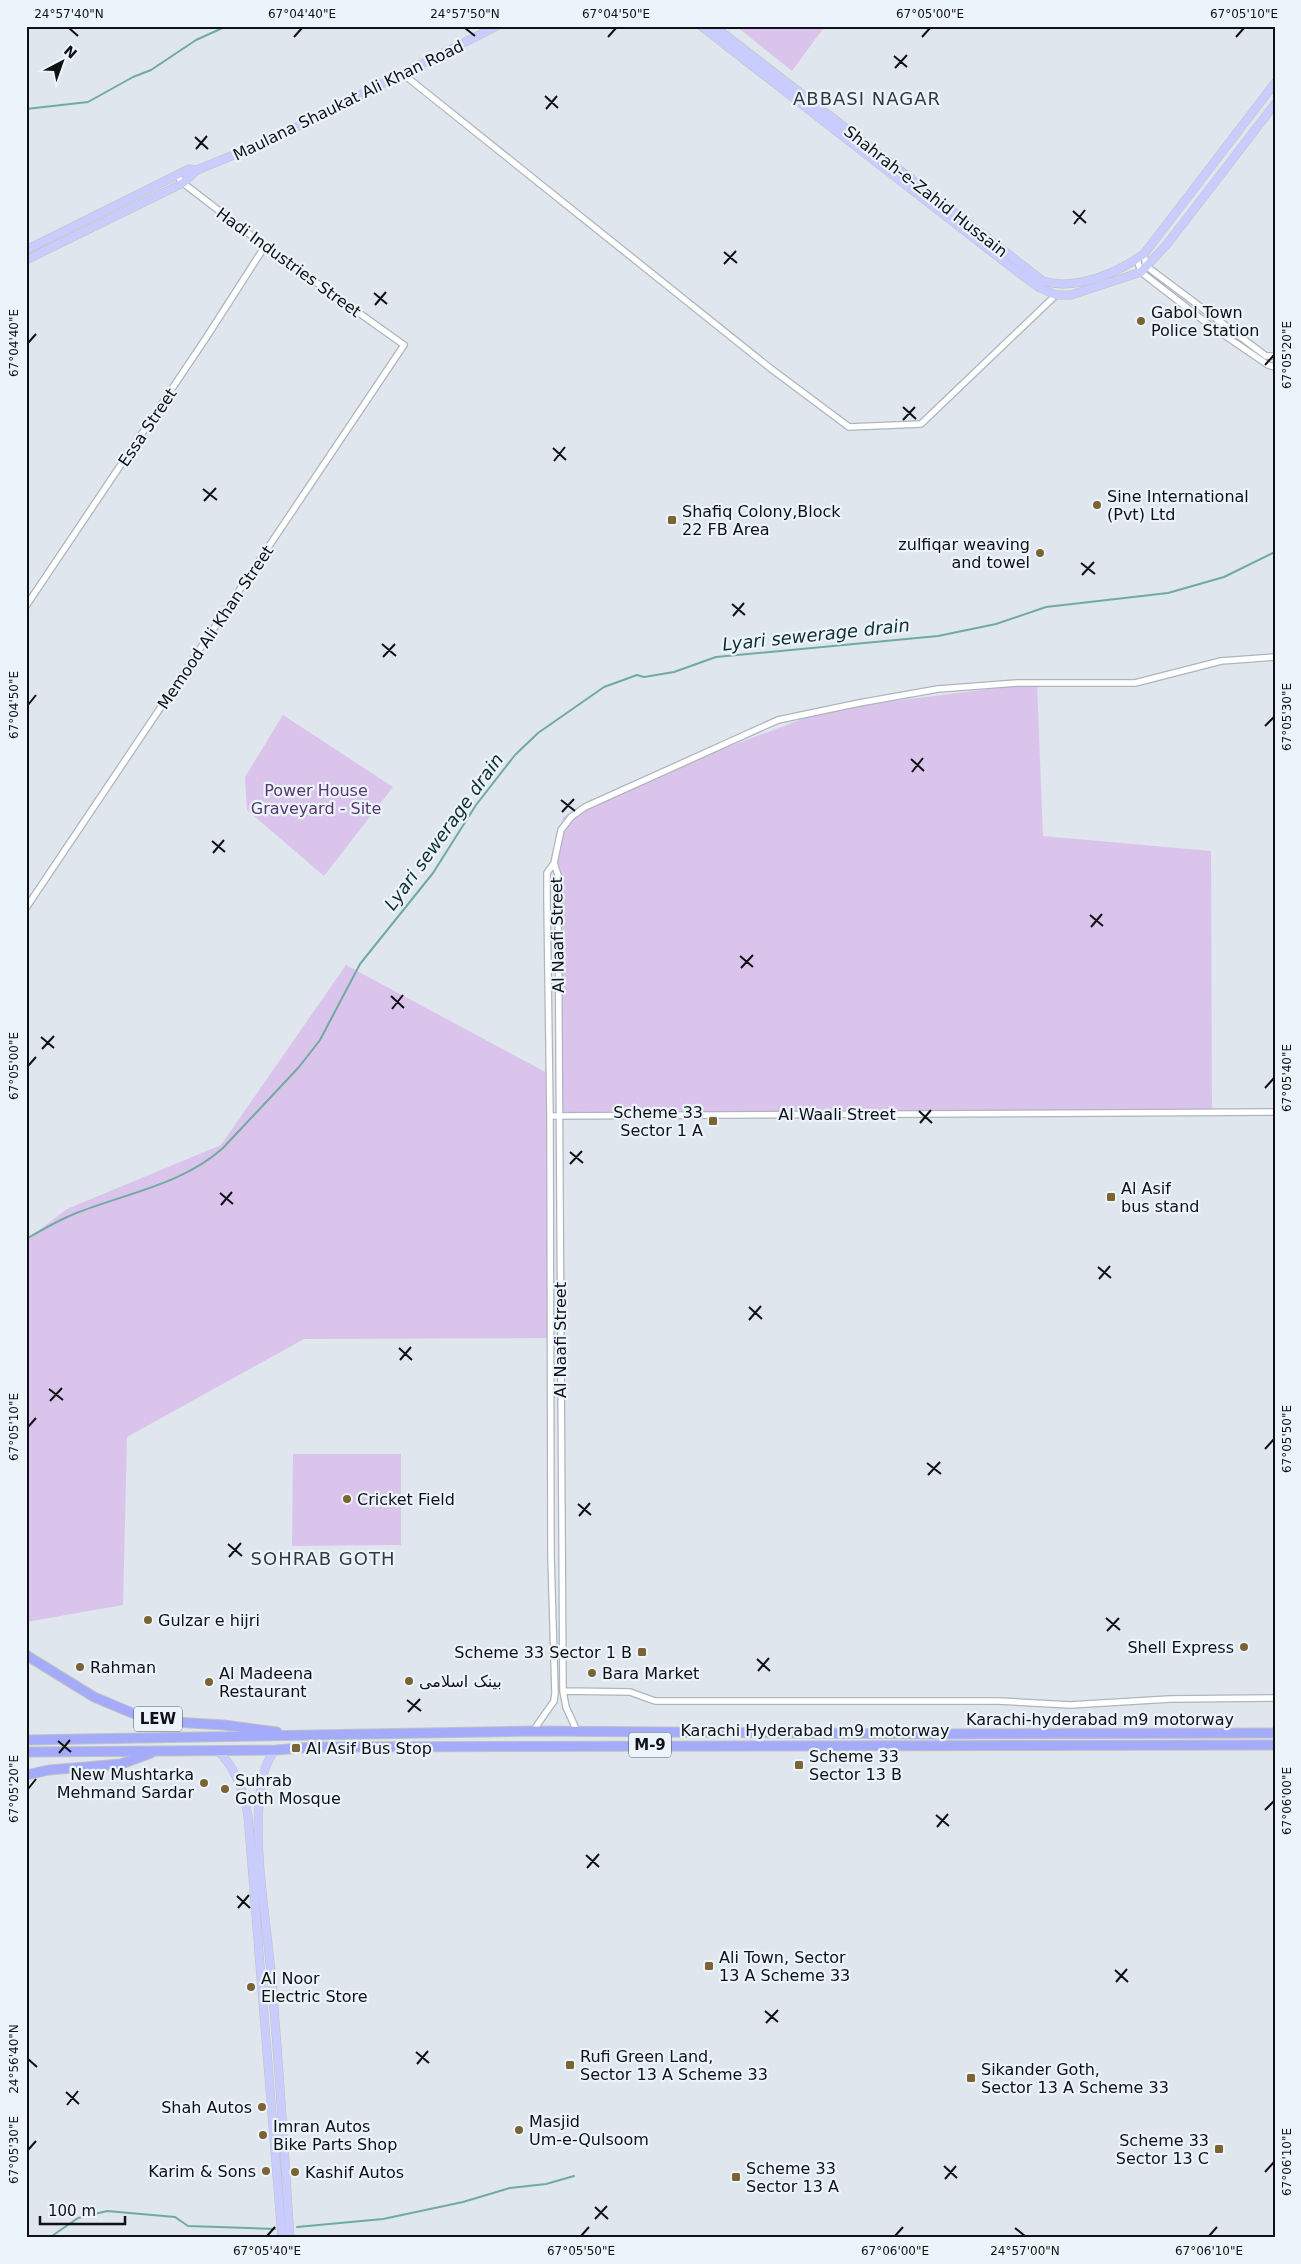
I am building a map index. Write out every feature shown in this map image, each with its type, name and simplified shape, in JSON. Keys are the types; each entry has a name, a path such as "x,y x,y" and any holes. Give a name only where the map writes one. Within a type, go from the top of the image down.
{"highway":[{"name":"LEW","path":"26,1655 94,1696 132,1713 174,1722 224,1725 305,1735"},
{"name":"Karachi-hyderabad m9 motorway","path":"26,1740 533,1731 922,1734 1275,1733"},
{"name":"Karachi Hyderabad m9 motorway","path":"26,1752 276,1750 312,1747 592,1748 656,1745 1275,1745"},
{"name":"LEW","path":"26,1775 49,1770 121,1764 158,1750"}],"main road":[{"name":"Maulana Shaukat Ali Khan Road","path":"26,260 182,183 197,170 273,139 497,26"},
{"name":"Shahrah-e-Zahid Hussain","path":"701,26 1019,273 1040,288 1056,295"},
{"name":"Shahrah-e-Zahid Hussain","path":"714,26 1043,281 1056,285 1069,285 1126,267 1141,257 1275,84"},
{"path":"1056,295 1086,292 1144,269 1168,243 1275,104"},
{"name":"Maulana Shaukat Ali Khan Road","path":"26,250 189,169 197,170"},
{"path":"217,1750 232,1766 245,1800 260,1940 282,2238"},
{"path":"276,1750 267,1762 260,1800 259,1853 272,1974 290,2238"},
{"path":"245,1800 260,1800"}],"street":[{"path":"403,74 770,368 849,427 921,424 1056,295"},
{"name":"Hadi Industries Street","path":"176,176 182,183 265,246 404,345"},
{"name":"Essa Street","path":"26,606 206,338 265,246"},
{"path":"1141,257 1144,269 1208,324 1268,366 1275,367"},
{"path":"1144,269 1266,356 1275,356"},
{"name":"Memood Ali Khan Street","path":"26,908 404,345"},
{"path":"554,863 561,830 571,817 585,806 778,720 938,689 1017,683 1135,682 1221,661 1275,657"},
{"name":"Al Naafi Street","path":"554,863 558,875 563,1691 568,1713 576,1731"},
{"name":"Al Naafi Street","path":"533,1731 554,1701 555,1693 551,1547 550,1116 547,891 547,873 554,863"},
{"name":"Al Waali Street","path":"550,1116 1275,1112"},
{"path":"563,1691 630,1692 656,1701 998,1701 1070,1705 1170,1699 1275,1698"}],"green space":[{"path":"736,26 825,26 792,71"},
{"path":"1037,683 1043,836 1211,851 1212,1113 560,1116 556,848 563,817 693,760 829,709"},
{"name":"Power House Graveyard - Site","path":"283,715 393,787 324,876 247,810 245,777"},
{"path":"346,965 549,1074 549,1338 304,1339 127,1437 123,1605 26,1622 26,1240 67,1209 221,1145"},
{"name":"Cricket Field","path":"293,1454 401,1454 401,1545 292,1546"}],"waterway":[{"path":"26,109 88,102 133,77 151,70 196,40 227,26"},
{"name":"Lyari sewerage drain","path":"26,1239 74,1214 171,1180 207,1161 223,1148 299,1067 320,1040 360,964 433,873 476,805 515,755 538,733 604,687 637,675 644,677 674,672 716,657 938,636 996,624 1046,607 1168,593 1224,577 1275,552"},
{"path":"297,2227 383,2219 463,2202 510,2188 546,2184 574,2176"},
{"path":"49,2238 78,2218 107,2211 175,2217 188,2226 275,2229"}],"place":[{"name":"Gabol Town Police Station","path":"1141,321"},
{"name":"Sine International (Pvt) Ltd","path":"1097,505"},
{"name":"Shafiq Colony,Block 22 FB Area","path":"672,520"},
{"name":"zulfiqar weaving and towel","path":"1040,553"},
{"name":"Scheme 33 Sector 1 A","path":"713,1121"},
{"name":"Al Asif bus stand","path":"1111,1197"},
{"name":"Cricket Field","path":"347,1499"},
{"name":"Gulzar e hijri","path":"148,1620"},
{"name":"Shell Express","path":"1244,1647"},
{"name":"Scheme 33 Sector 1 B","path":"642,1652"},
{"name":"Rahman","path":"80,1667"},
{"name":"Bara Market","path":"592,1673"},
{"name":"بینک اسلامی","path":"409,1681"},
{"name":"Al Madeena Restaurant","path":"209,1682"},
{"name":"Al Asif Bus Stop","path":"296,1748"},
{"name":"Scheme 33 Sector 13 B","path":"799,1765"},
{"name":"New Mushtarka Mehmand Sardar","path":"204,1783"},
{"name":"Suhrab Goth Mosque","path":"225,1789"},
{"name":"Ali Town, Sector 13 A Scheme 33","path":"709,1966"},
{"name":"Al Noor Electric Store","path":"251,1987"},
{"name":"Rufi Green Land, Sector 13 A Scheme 33","path":"570,2065"},
{"name":"Sikander Goth, Sector 13 A Scheme 33","path":"971,2078"},
{"name":"Shah Autos","path":"262,2107"},
{"name":"Masjid Um-e-Qulsoom","path":"519,2130"},
{"name":"Imran Autos Bike Parts Shop","path":"263,2135"},
{"name":"Scheme 33 Sector 13 C","path":"1219,2149"},
{"name":"Karim & Sons","path":"266,2171"},
{"name":"Kashif Autos","path":"295,2172"},
{"name":"Scheme 33 Sector 13 A","path":"736,2177"}],"district":[{"name":"ABBASI NAGAR","path":"867,99"},
{"name":"SOHRAB GOTH","path":"323,1559"}]}
